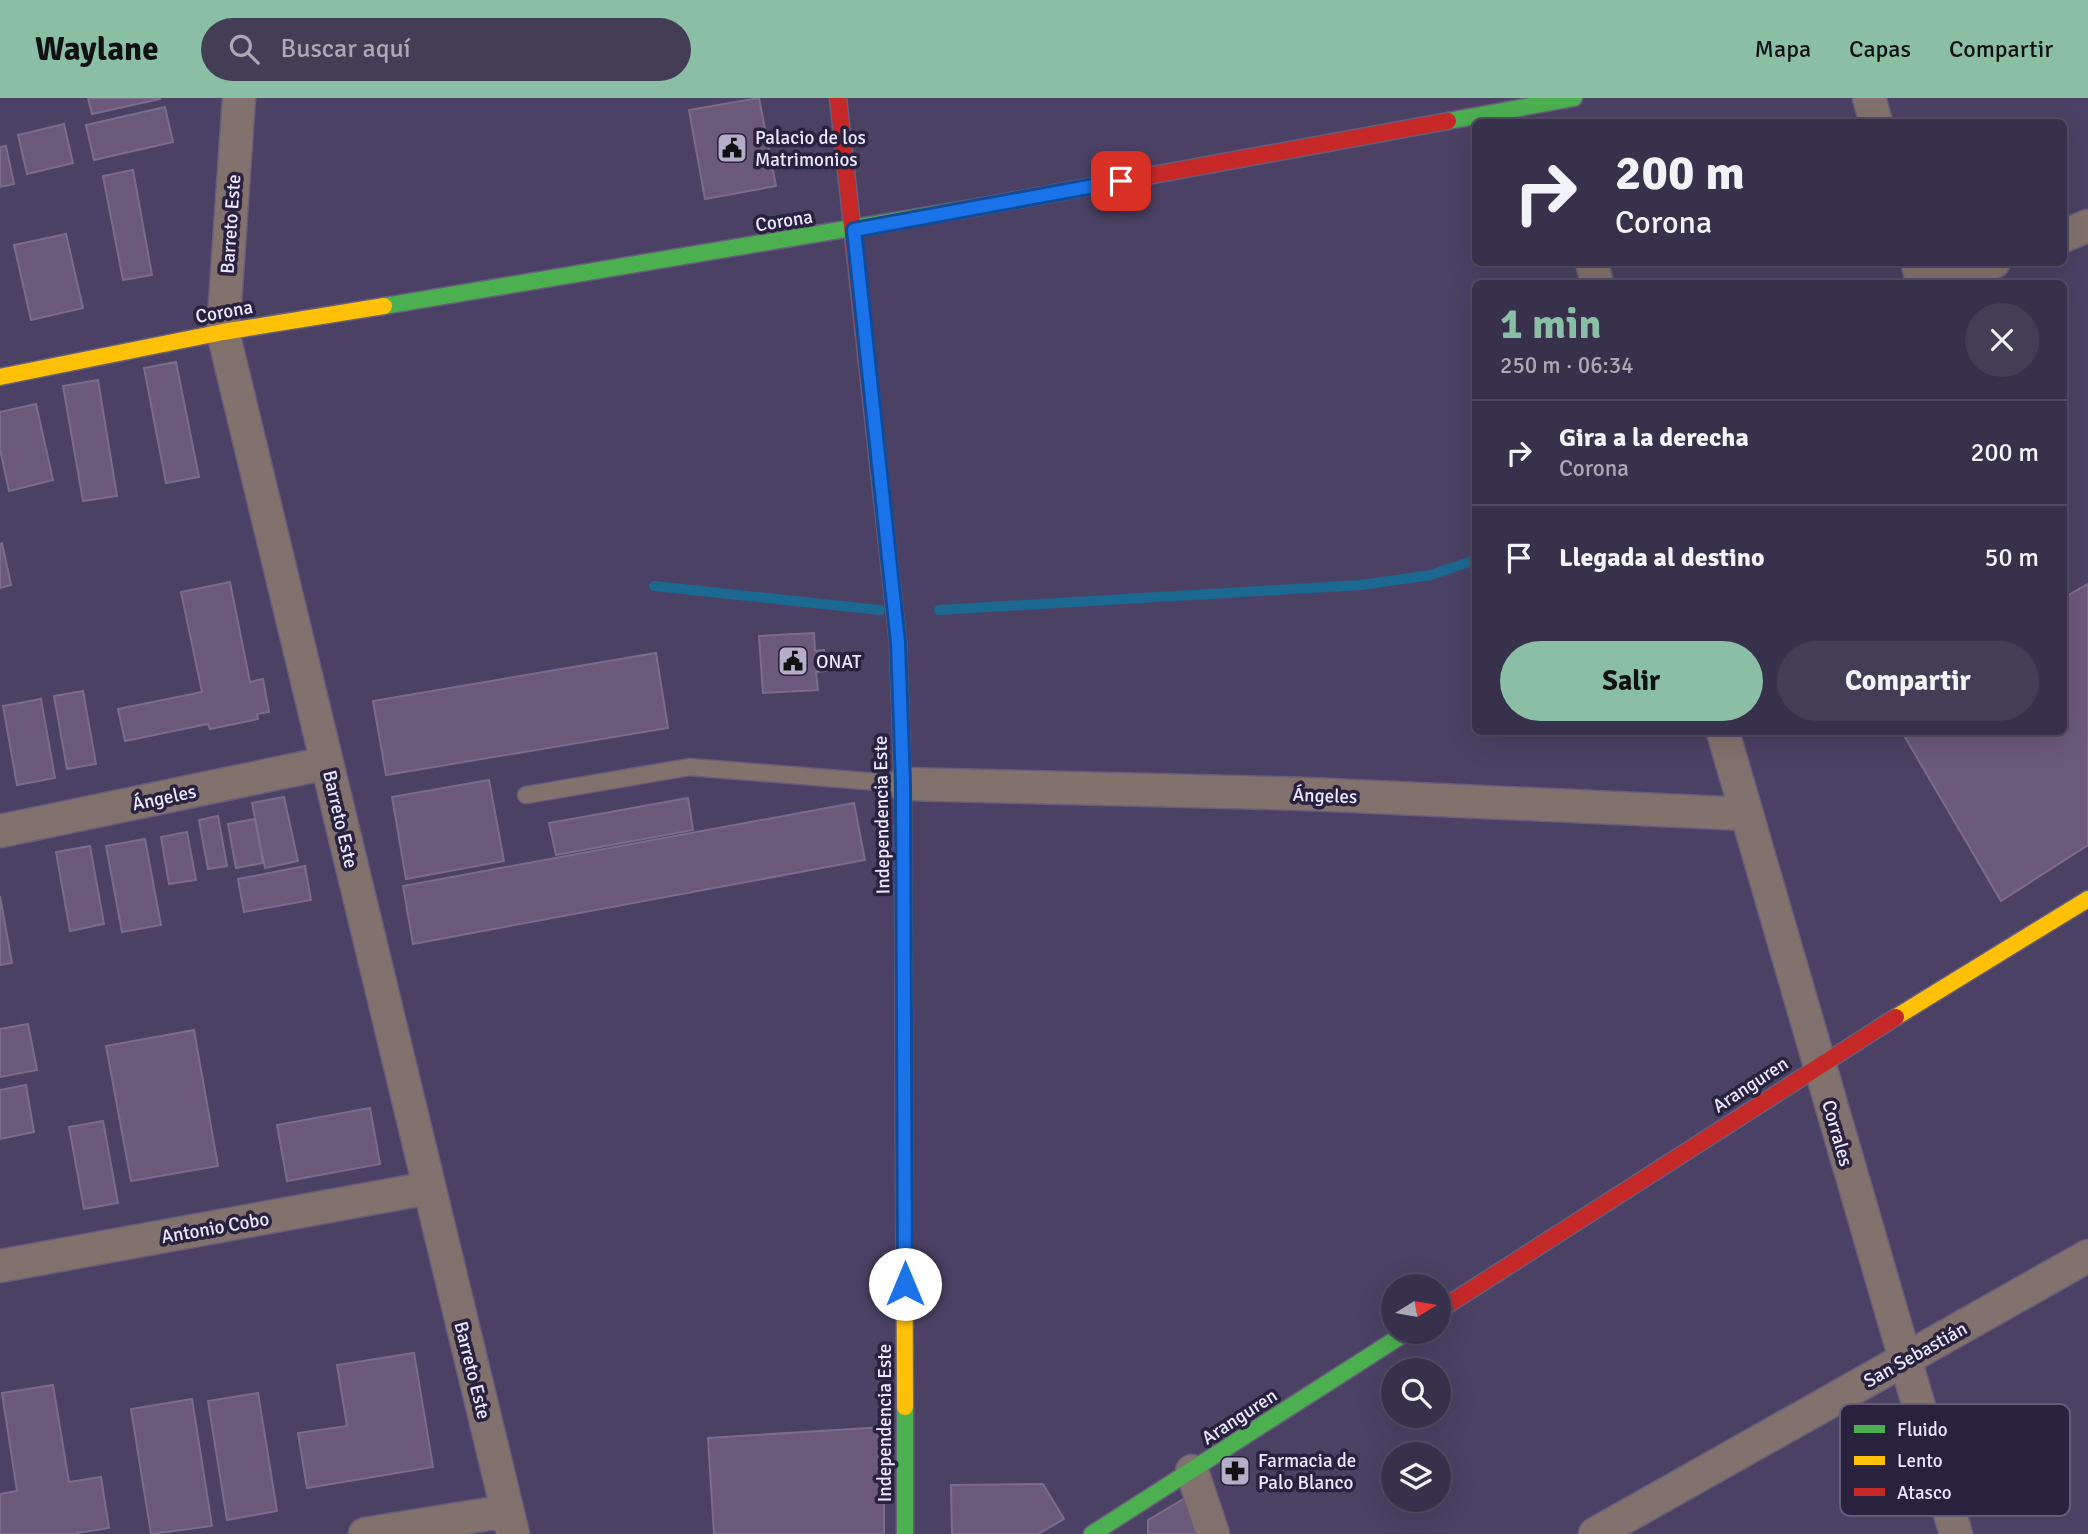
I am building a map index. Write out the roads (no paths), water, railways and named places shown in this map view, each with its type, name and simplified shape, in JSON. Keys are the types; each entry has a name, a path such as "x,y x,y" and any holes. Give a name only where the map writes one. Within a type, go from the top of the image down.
{"street":[{"name":"Barreto Este","path":"239,98 223,331 510,1522"},
{"name":"Independencia Este","path":"838,98 898,642 903,784 905,1534"},
{"path":"1869,98 1875,119"},
{"name":"Corona","path":"1476,119 1555,105"},
{"name":"Corona","path":"0,377 223,331 854,230 1472,120"},
{"path":"2067,234 2088,226"},
{"path":"1949,280 1984,266"},
{"name":"Corrales","path":"1724,735 1917,1404"},
{"name":"Ángeles","path":"0,831 327,764"},
{"name":"Ángeles","path":"903,784 1309,794 1746,814"},
{"name":"Aranguren","path":"1451,1303 1818,1065 2088,899"},
{"name":"Antonio Cobo","path":"0,1266 429,1188"},
{"name":"San Sebastián","path":"1595,1534 2088,1256"},
{"name":"Aranguren","path":"1092,1534 1388,1344"},
{"path":"1192,1471 1213,1534"},
{"name":"Corrales","path":"1951,1516 1956,1534"},
{"path":"365,1534 510,1522"}],"lane":[{"path":"526,795 690,767 903,784"}],"waterway":[{"path":"939,610 1361,585 1431,575 1472,561"},
{"path":"654,586 880,610"}],"place":[{"name":"Palacio de los Matrimonios","path":"732,148"},
{"name":"ONAT","path":"793,661"},
{"name":"Farmacia de Palo Blanco","path":"1235,1471"}]}
